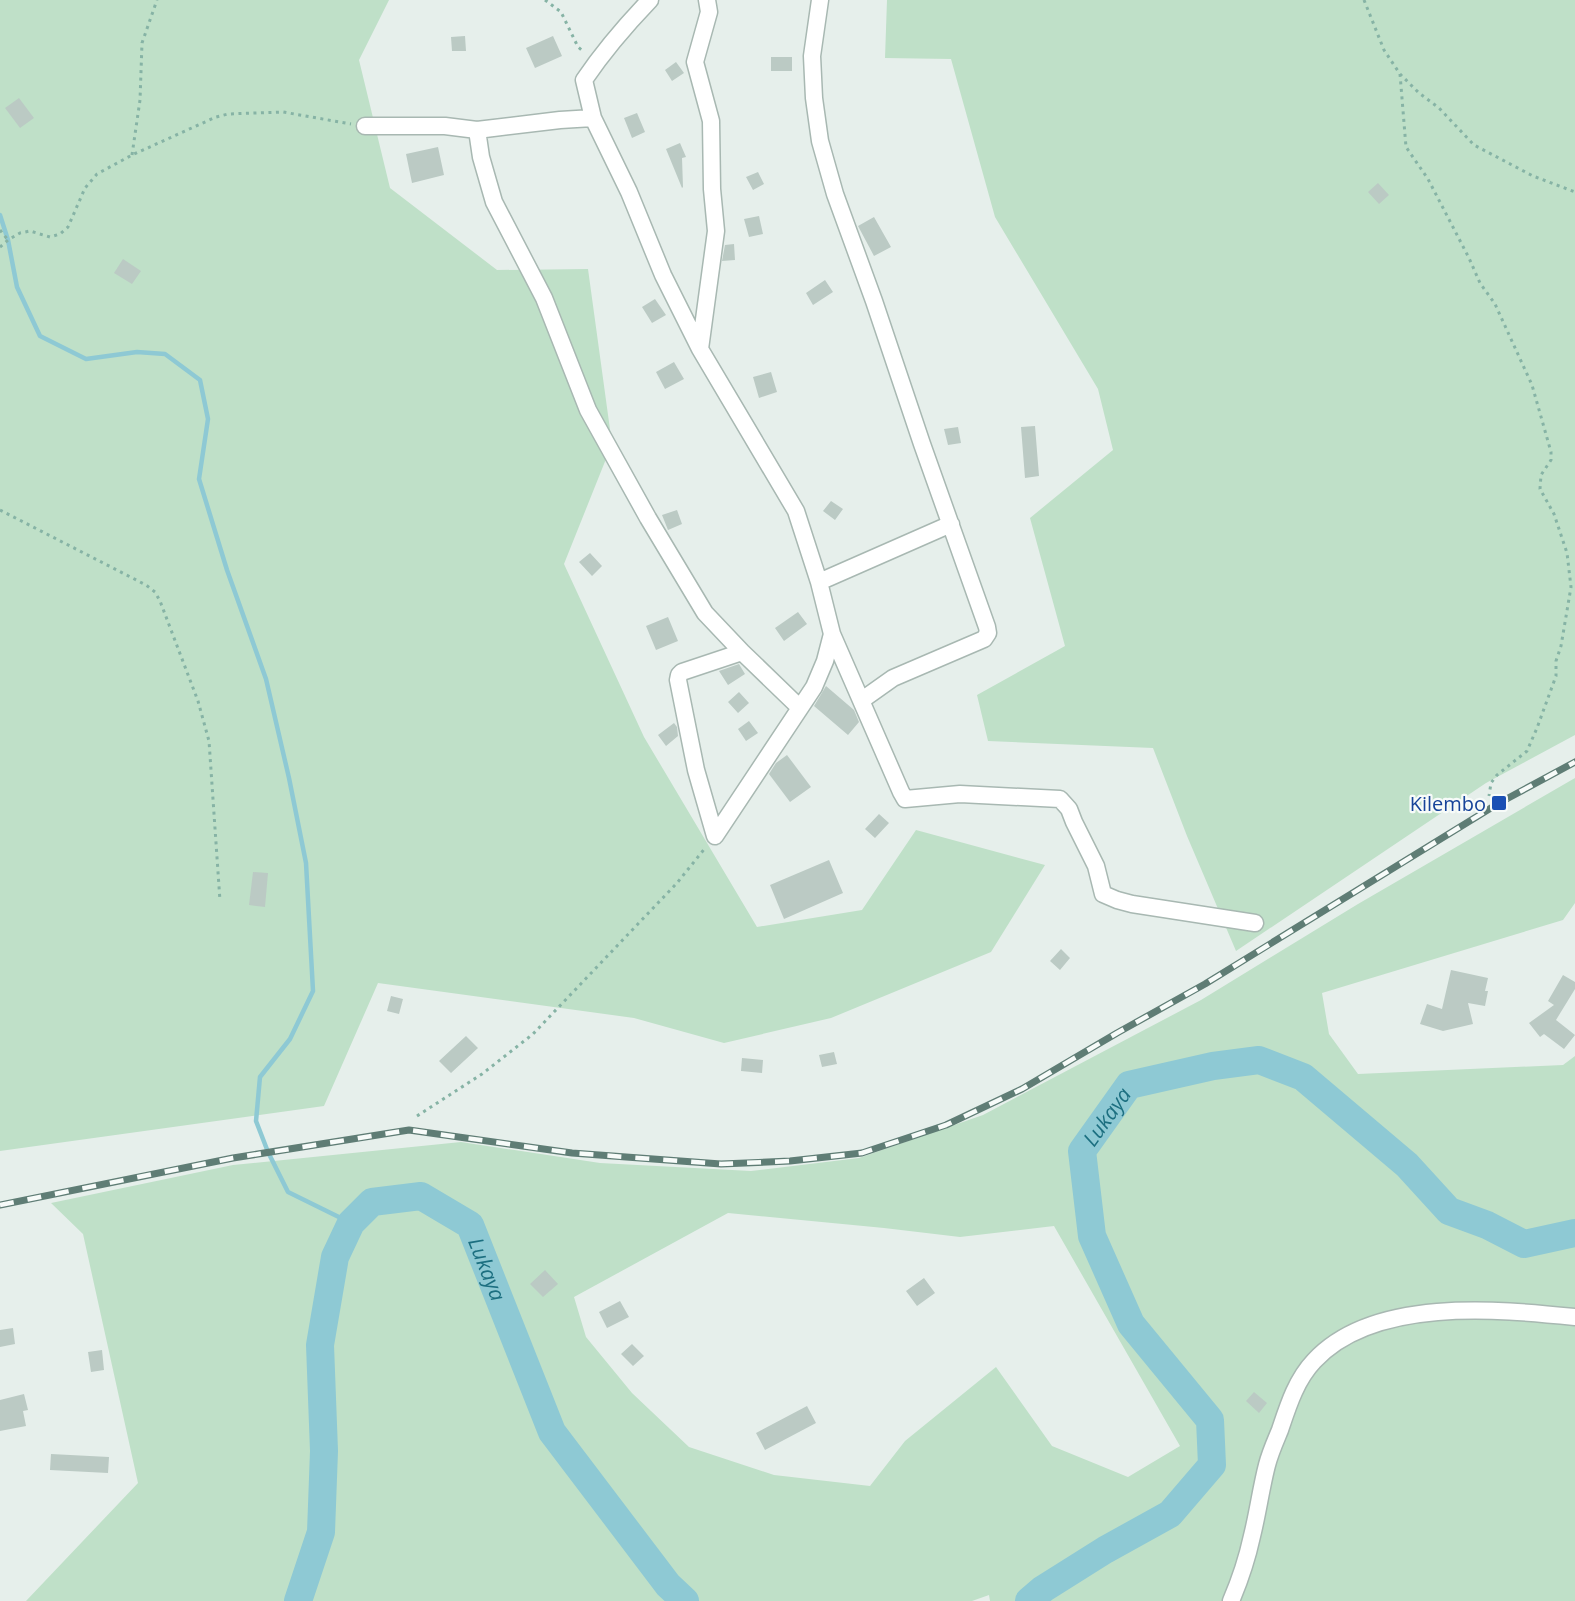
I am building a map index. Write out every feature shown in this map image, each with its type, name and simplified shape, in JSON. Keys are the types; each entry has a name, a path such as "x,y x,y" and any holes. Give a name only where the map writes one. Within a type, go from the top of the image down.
{"street":[{"path":"650,0 635,15 584,80 593,118 629,192 663,275 700,349 796,511 819,582 832,634 901,792 906,799 960,794 1060,799 1069,809 1096,866 1103,894 1132,903 1255,923"},
{"path":"700,349 716,231 712,189 711,121 695,62 709,12 707,0"},
{"path":"820,0 813,56 814,98 820,141 835,194 988,633 984,639 893,678 862,700"},
{"path":"366,126 445,126 477,130 593,118"},
{"path":"477,130 481,157 494,202 544,298 588,410 648,518 705,613 800,708"},
{"path":"819,582 951,524"},
{"path":"715,836 814,687 825,661 832,634"},
{"path":"715,836 696,770 678,675 742,652"},
{"path":"1231,1601 1241,1576 1252,1535 1268,1463 1295,1389 1313,1362 1327,1349 1362,1329 1388,1320 1444,1311 1488,1310 1575,1317"}],"path":[{"path":"132,155 140,100 142,44 158,0"},
{"path":"545,0 561,12 578,47 586,53 593,67"},
{"path":"1364,0 1384,50 1400,74 1419,93 1439,108 1474,145 1533,176 1575,192"},
{"path":"1400,74 1406,147 1428,179 1480,284 1495,304 1532,385 1551,452 1551,460 1539,481 1540,489 1554,514 1567,553 1571,587 1561,646 1556,661 1556,676 1527,751 1497,775 1491,783 1489,796"},
{"path":"0,247 20,233 30,231 50,237 60,234 68,227 86,188 97,174 132,155 216,117 228,114 283,112 366,126"},
{"path":"0,230 8,240"},
{"path":"0,510 146,585 155,592 198,701 209,741 220,901"},
{"path":"417,1116 482,1074 533,1034 678,883 715,836"}],"green space":[{"path":"0,0 389,0 359,60 390,188 497,270 588,269 612,444 564,564 644,737 757,927 862,910 916,830 1045,865 991,952 831,1018 724,1043 634,1018 378,983 324,1106 0,1151"},
{"path":"887,0 1575,0 1575,735 1486,783 1236,951 1187,836 1153,748 988,741 977,695 1065,646 1030,518 1113,450 1098,389 995,217 951,59 885,58"},
{"path":"1575,778 1575,903 1563,920 1322,993 1329,1034 1358,1074 1563,1065 1575,1056 1575,1601 990,1601 989,1595 972,1601 26,1601 138,1483 83,1234 51,1203 233,1165 461,1142 600,1163 751,1171 859,1158 983,1115 1201,1000 1358,904","holes":["728,1213 960,1237 1054,1226 1180,1446 1128,1477 1052,1446 996,1367 905,1441 870,1486 774,1475 689,1447 632,1393 586,1337 574,1297"]}],"building":[{"path":"465,36 466,51 452,51 451,37"},
{"path":"553,36 562,56 535,68 526,48"},
{"path":"771,57 792,57 792,71 771,71"},
{"path":"676,62 684,73 672,81 665,70"},
{"path":"19,98 34,118 20,128 5,108"},
{"path":"637,113 645,132 632,138 624,118"},
{"path":"680,143 686,157 682,158 682,188 666,149"},
{"path":"438,147 444,175 412,183 406,154"},
{"path":"758,172 764,184 753,190 746,177"},
{"path":"1378,183 1389,195 1379,204 1368,192"},
{"path":"759,216 763,234 749,237 744,219"},
{"path":"874,217 891,247 874,256 858,226"},
{"path":"734,244 735,260 722,261 725,245"},
{"path":"123,259 141,271 132,284 114,273"},
{"path":"825,280 833,292 813,305 806,293"},
{"path":"655,299 666,315 652,323 642,307"},
{"path":"674,362 684,379 665,389 656,372"},
{"path":"771,372 777,392 759,398 753,377"},
{"path":"1035,426 1039,476 1025,478 1021,427"},
{"path":"958,427 961,443 948,445 944,429"},
{"path":"831,501 843,509 835,520 823,511"},
{"path":"677,510 682,524 668,530 662,515"},
{"path":"590,553 602,566 592,576 579,562"},
{"path":"798,612 807,624 784,641 775,628"},
{"path":"668,617 678,641 656,650 646,626"},
{"path":"739,664 745,674 728,685 719,671"},
{"path":"826,686 854,710 859,722 848,735 814,706"},
{"path":"739,692 749,703 738,713 728,702"},
{"path":"749,721 758,733 746,741 738,729"},
{"path":"674,723 678,736 666,746 658,735"},
{"path":"787,755 811,787 790,802 769,774 776,763"},
{"path":"879,814 889,823 875,838 865,829"},
{"path":"829,860 843,893 784,919 770,885"},
{"path":"253,872 268,873 265,907 249,905"},
{"path":"1061,949 1070,958 1060,970 1050,961"},
{"path":"1451,970 1488,978 1485,1006 1468,1003 1473,1024 1443,1031 1420,1024 1427,1004 1442,1009"},
{"path":"1563,975 1575,982 1575,989 1556,1020 1575,1035 1564,1049 1544,1034 1540,1037 1529,1023 1554,1005 1548,1001"},
{"path":"391,996 403,999 399,1014 387,1011"},
{"path":"466,1036 478,1048 451,1073 439,1061"},
{"path":"834,1052 837,1064 822,1067 819,1055"},
{"path":"742,1058 763,1060 762,1073 741,1071"},
{"path":"545,1270 558,1284 543,1297 530,1284"},
{"path":"924,1278 935,1293 917,1306 906,1291"},
{"path":"620,1301 629,1317 607,1328 599,1312"},
{"path":"13,1328 15,1344 0,1347 0,1330"},
{"path":"632,1344 644,1356 633,1366 621,1354"},
{"path":"102,1350 104,1370 91,1372 88,1352"},
{"path":"1254,1392 1267,1403 1259,1413 1246,1401"},
{"path":"24,1394 28,1410 23,1411 26,1426 0,1431 0,1400"},
{"path":"807,1406 816,1423 765,1450 756,1433"},
{"path":"51,1454 109,1457 108,1473 50,1470"}],"waterway":[{"path":"0,215 8,240 17,287 40,336 86,359 137,352 165,354 200,380 208,419 199,479 227,570 266,679 306,863 313,991 290,1039 260,1077 256,1121 288,1192 351,1223"},
{"name":"Lukaya","path":"1029,1601 1043,1589 1105,1550 1170,1514 1212,1465 1210,1420 1131,1324 1092,1236 1082,1151 1129,1085 1213,1066 1259,1060 1303,1077 1407,1165 1449,1211 1487,1225 1524,1244 1575,1233"},
{"name":"Lukaya","path":"298,1601 321,1532 324,1451 320,1345 335,1257 351,1223 372,1202 421,1196 470,1225 552,1432 668,1585 685,1601"}],"railway":[{"path":"0,1205 233,1158 409,1130 572,1153 721,1164 790,1161 862,1153 946,1125 1022,1089 1205,984 1499,803 1575,762"}],"place":[{"name":"Kilembo","path":"1499,803"}]}
